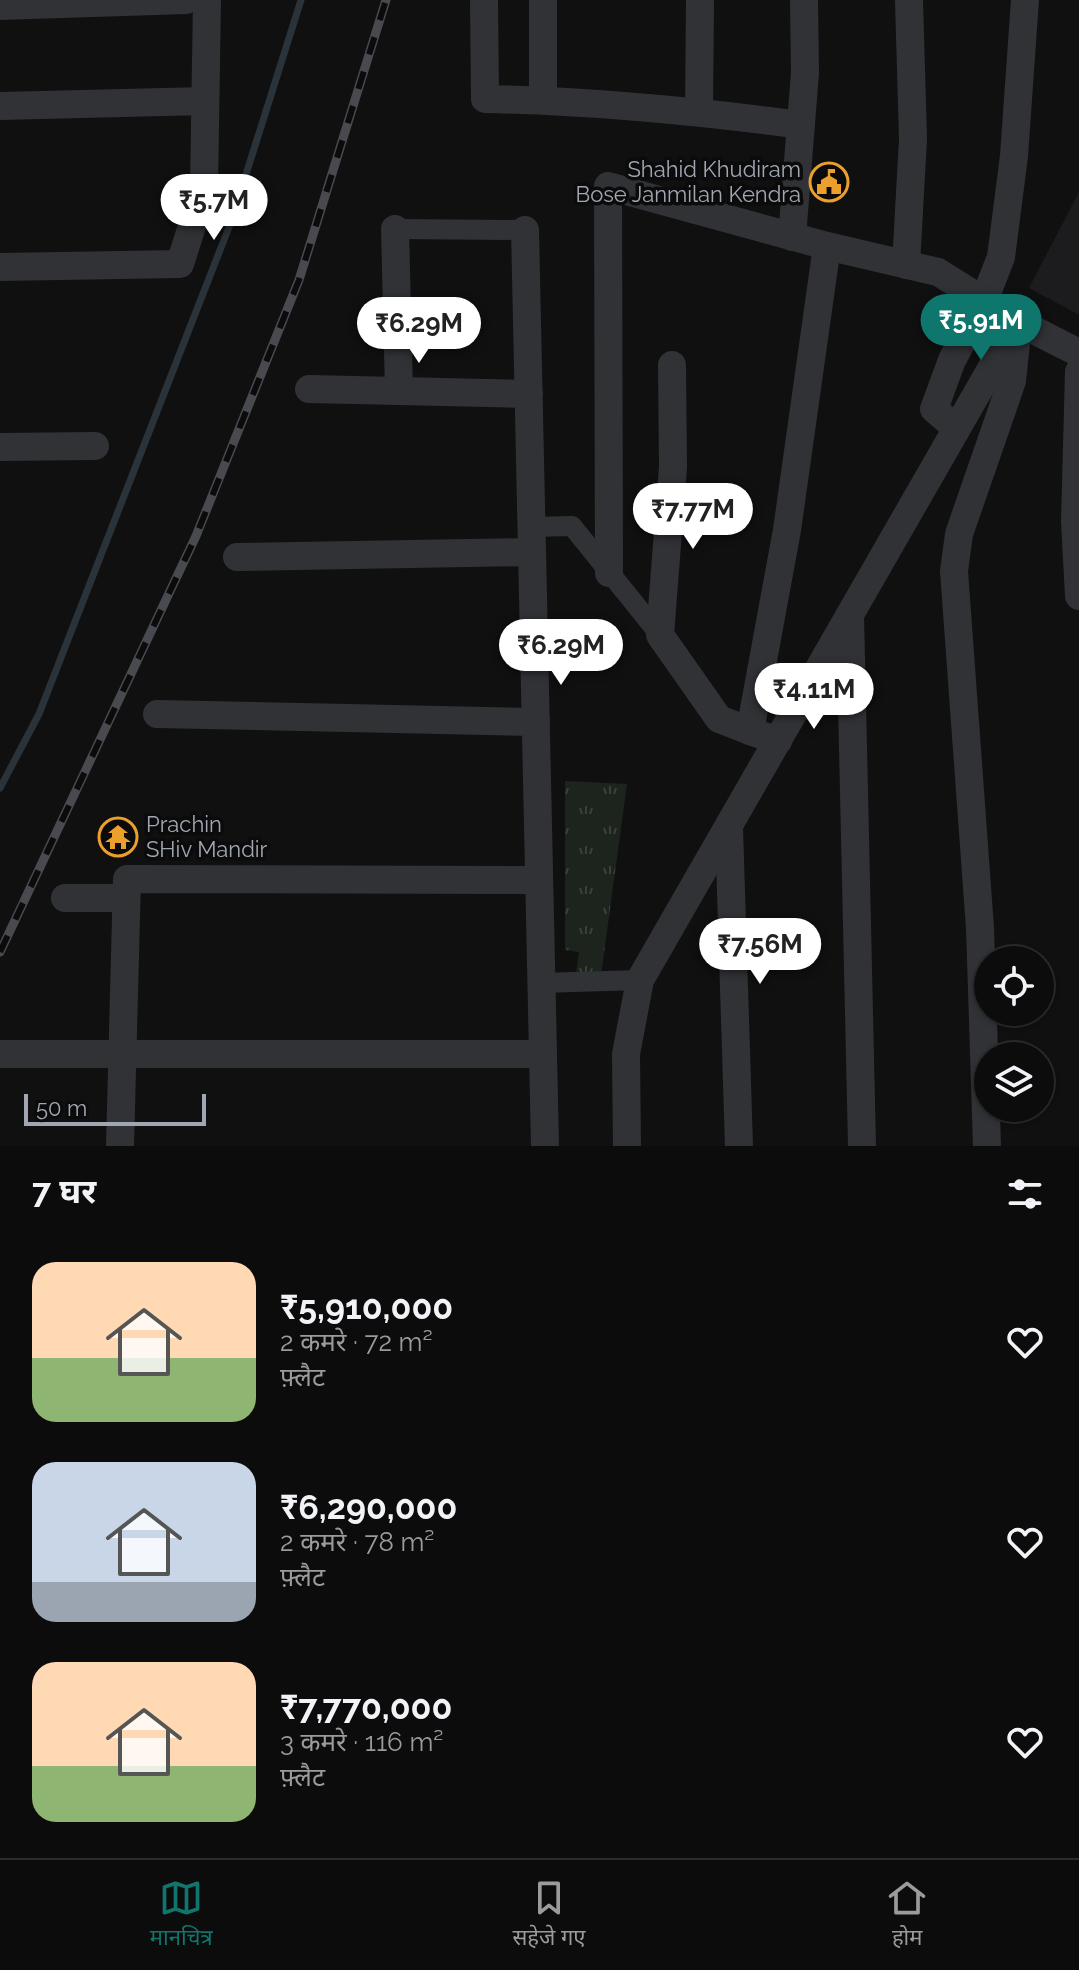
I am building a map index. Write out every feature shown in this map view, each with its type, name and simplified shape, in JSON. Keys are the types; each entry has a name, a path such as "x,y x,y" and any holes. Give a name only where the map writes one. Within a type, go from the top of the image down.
{"street":[{"path":"0,6 186,0"},
{"path":"0,267 180,264 204,188 207,0"},
{"path":"484,0 485,99 543,100 699,112 801,125"},
{"path":"543,0 543,100"},
{"path":"699,112 700,0"},
{"path":"792,237 805,73 804,0"},
{"path":"906,265 913,139 909,0"},
{"path":"956,428 934,409 952,360 984,301 1001,257 1014,156 1025,0"},
{"path":"0,106 205,101"},
{"path":"609,573 608,186 792,237 938,272 1018,322 1079,353"},
{"path":"399,391 395,229 525,230 544,1145"},
{"path":"750,731 787,530 827,246"},
{"path":"627,1146 626,1054 640,980 1018,322"},
{"path":"987,1146 980,928 954,571 959,534 1012,381 1018,322"},
{"path":"660,635 673,467 672,365"},
{"path":"1079,372 1075,521 1079,596"},
{"path":"309,389 529,394"},
{"path":"0,447 95,446"},
{"path":"237,557 532,540 572,526 660,635 719,719 778,741"},
{"path":"850,614 862,1146"},
{"path":"157,714 536,722"},
{"path":"729,828 739,1146"},
{"path":"120,1146 127,879 539,880"},
{"path":"65,898 126,898"},
{"path":"541,983 640,980"},
{"path":"0,1054 543,1054"}],"shaded area":[{"path":"1079,192 1079,315 1029,288"}],"green space":[{"path":"565,781 627,784 601,975 576,974 579,952 565,950"}],"waterway":[{"path":"0,788 39,714 231,222 301,0"}],"railway":[{"path":"0,952 196,536 299,280 386,0"}],"place":[{"name":"Shahid Khudiram Bose Janmilan Kendra","path":"829,182"},
{"name":"Prachin SHiv Mandir","path":"118,837"}]}
